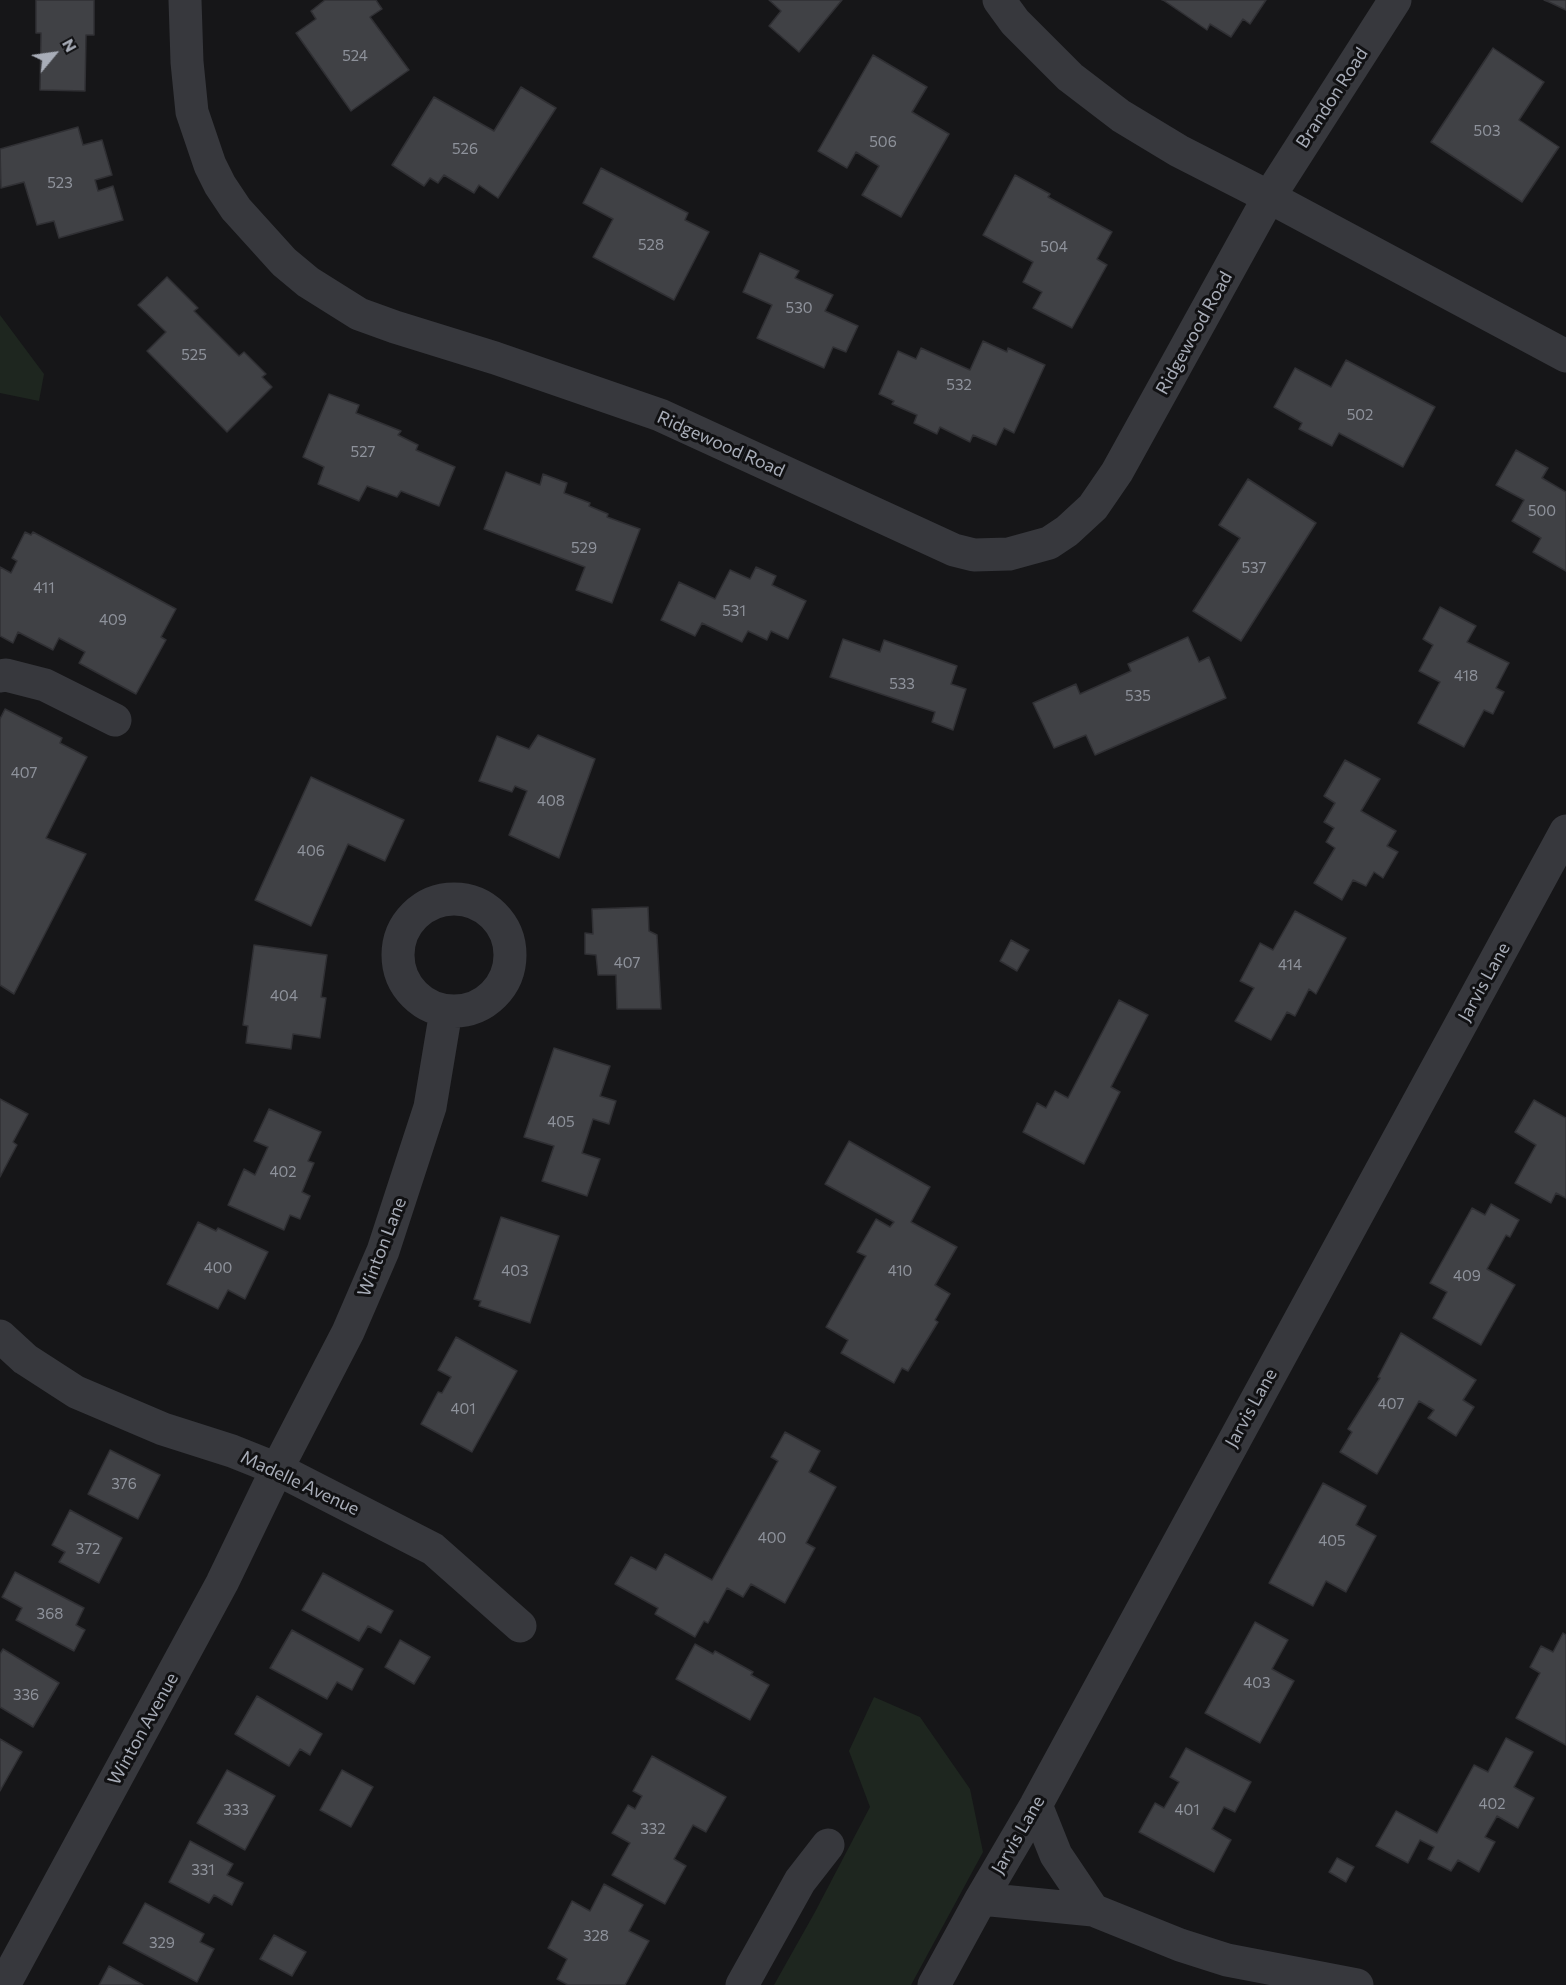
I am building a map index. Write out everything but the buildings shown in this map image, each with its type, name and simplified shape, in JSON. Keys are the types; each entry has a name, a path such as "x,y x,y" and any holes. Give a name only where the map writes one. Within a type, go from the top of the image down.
{"street":[{"name":"Ridgewood Road","path":"185,0 187,62 192,112 210,165 236,209 285,262 308,282 359,314 660,415 954,550 974,555 1009,554 1049,543 1067,531 1093,507 1117,472 1269,197"},
{"path":"999,0 1015,22 1070,77 1121,116 1179,151 1566,356"},
{"name":"Brandon Road","path":"1269,197 1395,0"},
{"path":"0,676 6,675 45,685 114,720"},
{"name":"Jarvis Lane","path":"934,1985 1036,1805 1566,831"},
{"name":"Winton Lane","path":"277,1469 348,1332 383,1251 430,1107 446,1011"},
{"name":"Madelle Avenue","path":"0,1336 25,1359 76,1392 163,1429 232,1451 277,1469 433,1549 520,1626"},
{"name":"Winton Avenue","path":"4,1985 222,1583 277,1469"},
{"path":"1036,1805 1056,1855 1093,1910"},
{"path":"742,1985 800,1881 828,1845"},
{"path":"981,1899 1093,1910 1180,1945 1227,1960 1357,1985"}],"shaded area":[{"path":"0,315 44,374 39,401 0,393"},
{"path":"874,1697 920,1717 970,1789 983,1852 911,1985 774,1985 870,1807 849,1751"}]}
